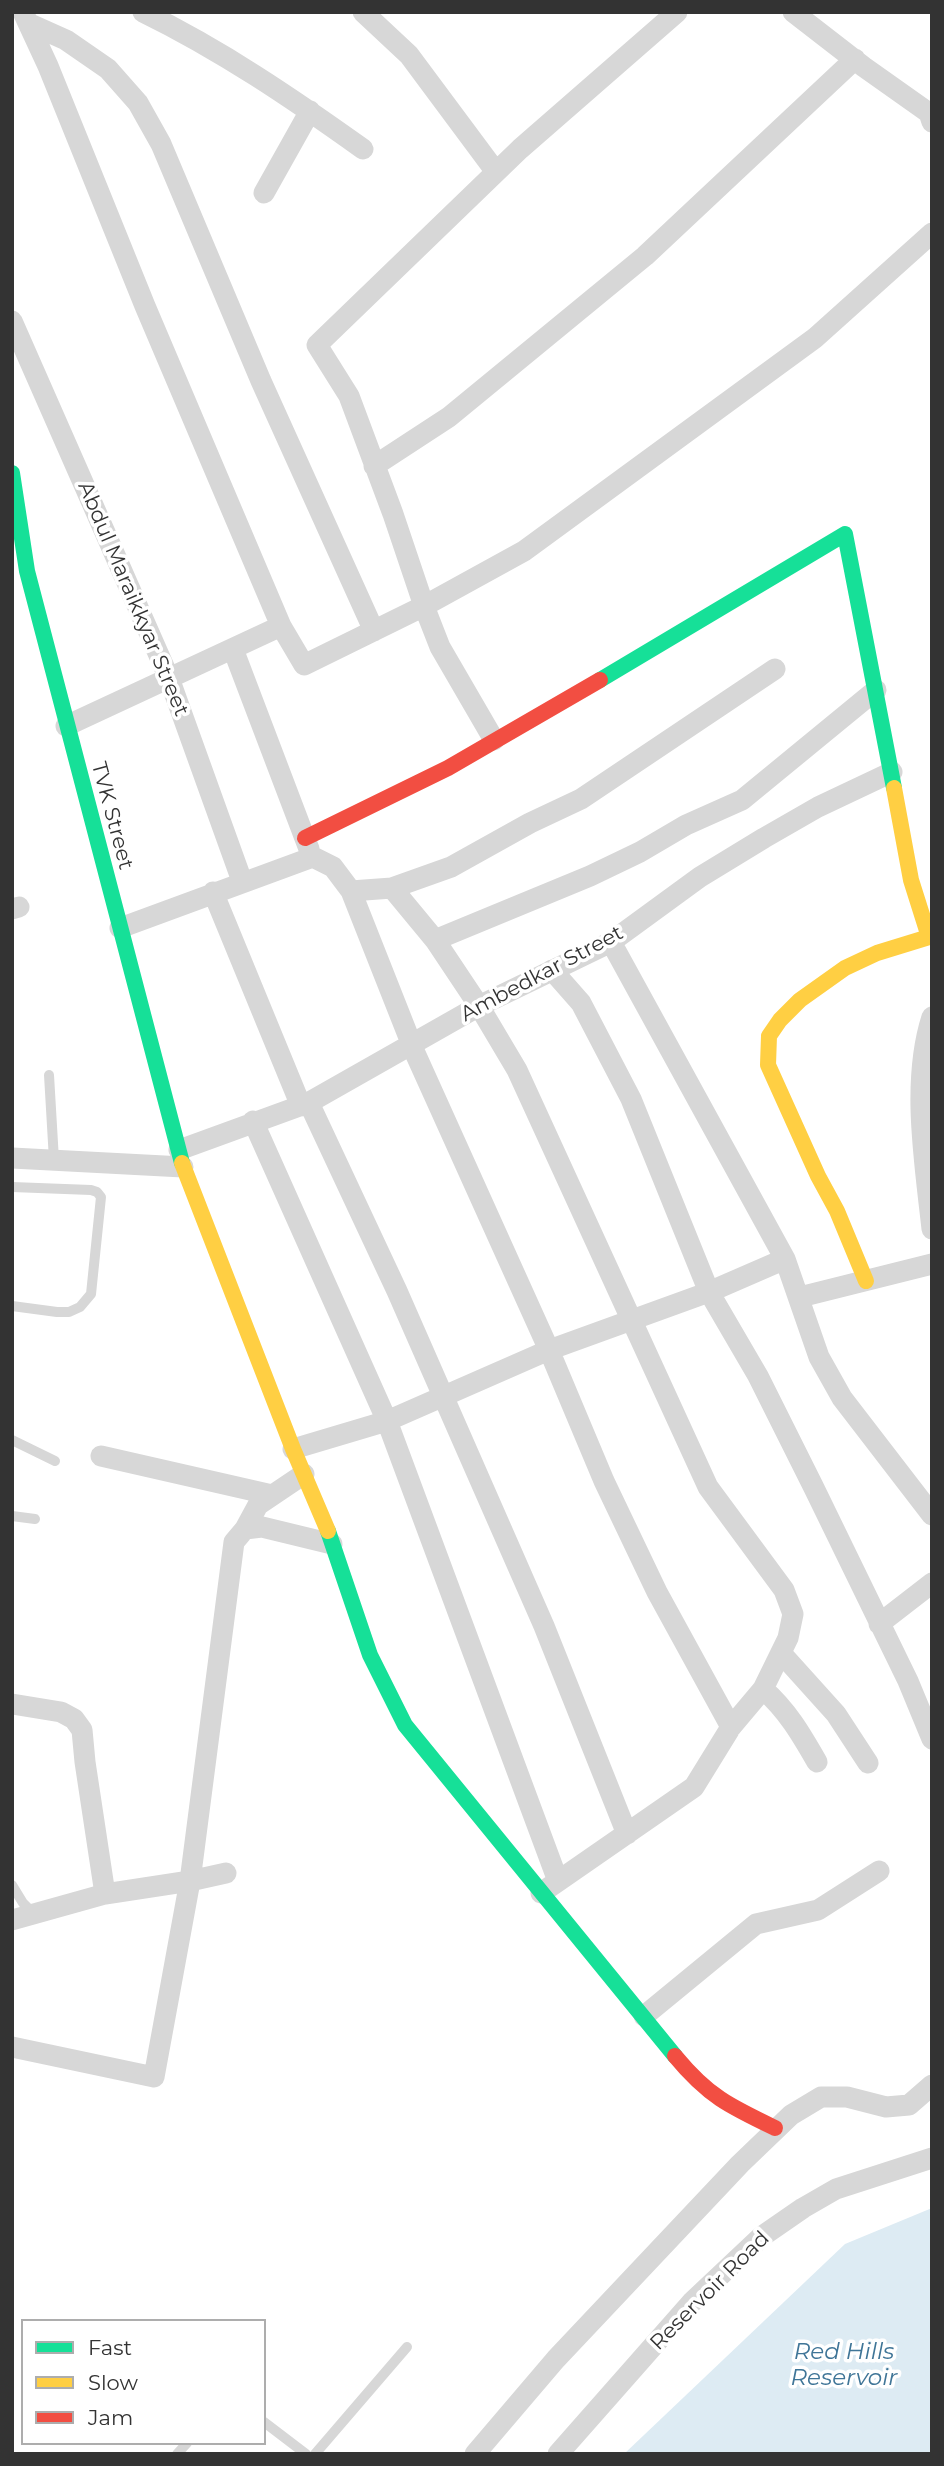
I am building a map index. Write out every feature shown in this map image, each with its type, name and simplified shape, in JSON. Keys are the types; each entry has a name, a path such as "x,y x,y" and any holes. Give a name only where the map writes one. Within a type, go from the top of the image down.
{"street":[{"path":"143,12 189,34 310,111 363,149"},
{"path":"363,12 409,55 496,172"},
{"path":"494,740 440,648 349,396 317,345 496,172 677,12"},
{"path":"793,12 929,113 932,122"},
{"path":"26,18 281,626 304,665 374,632 524,551 815,338 932,233"},
{"path":"26,18 66,40 108,69 138,103 156,134 261,381 374,632"},
{"path":"374,466 449,416 635,265 855,60"},
{"path":"264,193 310,111"},
{"name":"Abdul Maraikkyar Street","path":"12,321 169,678 243,881"},
{"name":"TVK Street","path":"12,473 27,571 181,1158 332,1544 370,1655 405,1725 550,1887 644,2016 695,2080 708,2093 775,2128"},
{"path":"120,928 243,881 309,848 627,665 734,598 845,534 911,880 929,937 877,953 845,968 800,1000 780,1020 769,1036 768,1065 818,1176 837,1211 866,1280"},
{"path":"66,726 281,626"},
{"path":"233,649 309,848 333,867 351,891 411,1045 549,1349 604,1481 639,1555 732,1727"},
{"path":"351,891 392,888 450,867 530,823 581,799 775,670"},
{"path":"435,940 590,876 640,852 686,825 742,800 876,690"},
{"name":"Ambedkar Street","path":"181,1158 253,1121 305,1104 479,1006 611,942 700,877 764,838 818,807 892,772"},
{"path":"253,1121 387,1421 550,1887 694,1787 732,1727 763,1689 788,1638 793,1614 784,1590 708,1487 517,1070 435,940 392,888"},
{"path":"213,892 305,1104 443,1396 544,1626 627,1834"},
{"path":"611,942 785,1259 819,1357 842,1398 932,1515"},
{"path":"552,970 581,1003 631,1098 709,1292 758,1376 879,1624 908,1681 924,1705 932,1739"},
{"path":"932,1017 923,1066 921,1105 927,1125 932,1230"},
{"path":"12,1158 181,1158"},
{"path":"293,1449 387,1421 549,1349 709,1292 785,1259"},
{"path":"800,1297 932,1264"},
{"path":"101,1456 272,1495"},
{"path":"12,2047 154,2077 190,1881 234,1542 258,1506 304,1474"},
{"path":"245,1529 262,1527 332,1544"},
{"path":"879,1624 932,1583"},
{"path":"781,1653 836,1714 868,1763"},
{"path":"763,1689 781,1705 797,1725 817,1762"},
{"path":"12,1704 61,1712 74,1719 82,1730 105,1894"},
{"path":"644,2016 756,1924 818,1910 879,1871"},
{"path":"12,1920 105,1894 226,1873"},
{"path":"475,2454 556,2358 775,2128 791,2115 821,2097 847,2098 886,2107 909,2105 932,2085"},
{"name":"Reservoir Road","path":"558,2454 692,2302 761,2237 836,2189 932,2158"}],"lane":[{"path":"49,1075 54,1160"},
{"path":"12,1187 91,1190 101,1197 91,1294 80,1307 69,1312 12,1306"},
{"path":"12,1440 55,1461"},
{"path":"12,1516 35,1519"},
{"path":"12,1885 33,1913"},
{"path":"315,2454 407,2347"},
{"path":"266,2424 306,2454"}],"water":[{"name":"Red Hills Reservoir","path":"932,2208 932,2454 624,2454 845,2244"}],"traffic: fast":[{"path":"12,473 27,571 182,1163"},
{"path":"600,680 845,534 894,788"},
{"path":"328,1531 370,1655 405,1725 675,2056"}],"traffic: slow":[{"path":"866,1281 837,1211 818,1176 768,1065 769,1036 780,1020 800,1000 845,968 877,953 929,937 911,880 894,788"},
{"path":"182,1163 293,1449 328,1531"}],"traffic: jam":[{"path":"305,838 448,768 600,680"},
{"path":"675,2056 698,2081 720,2099 775,2128"}]}
